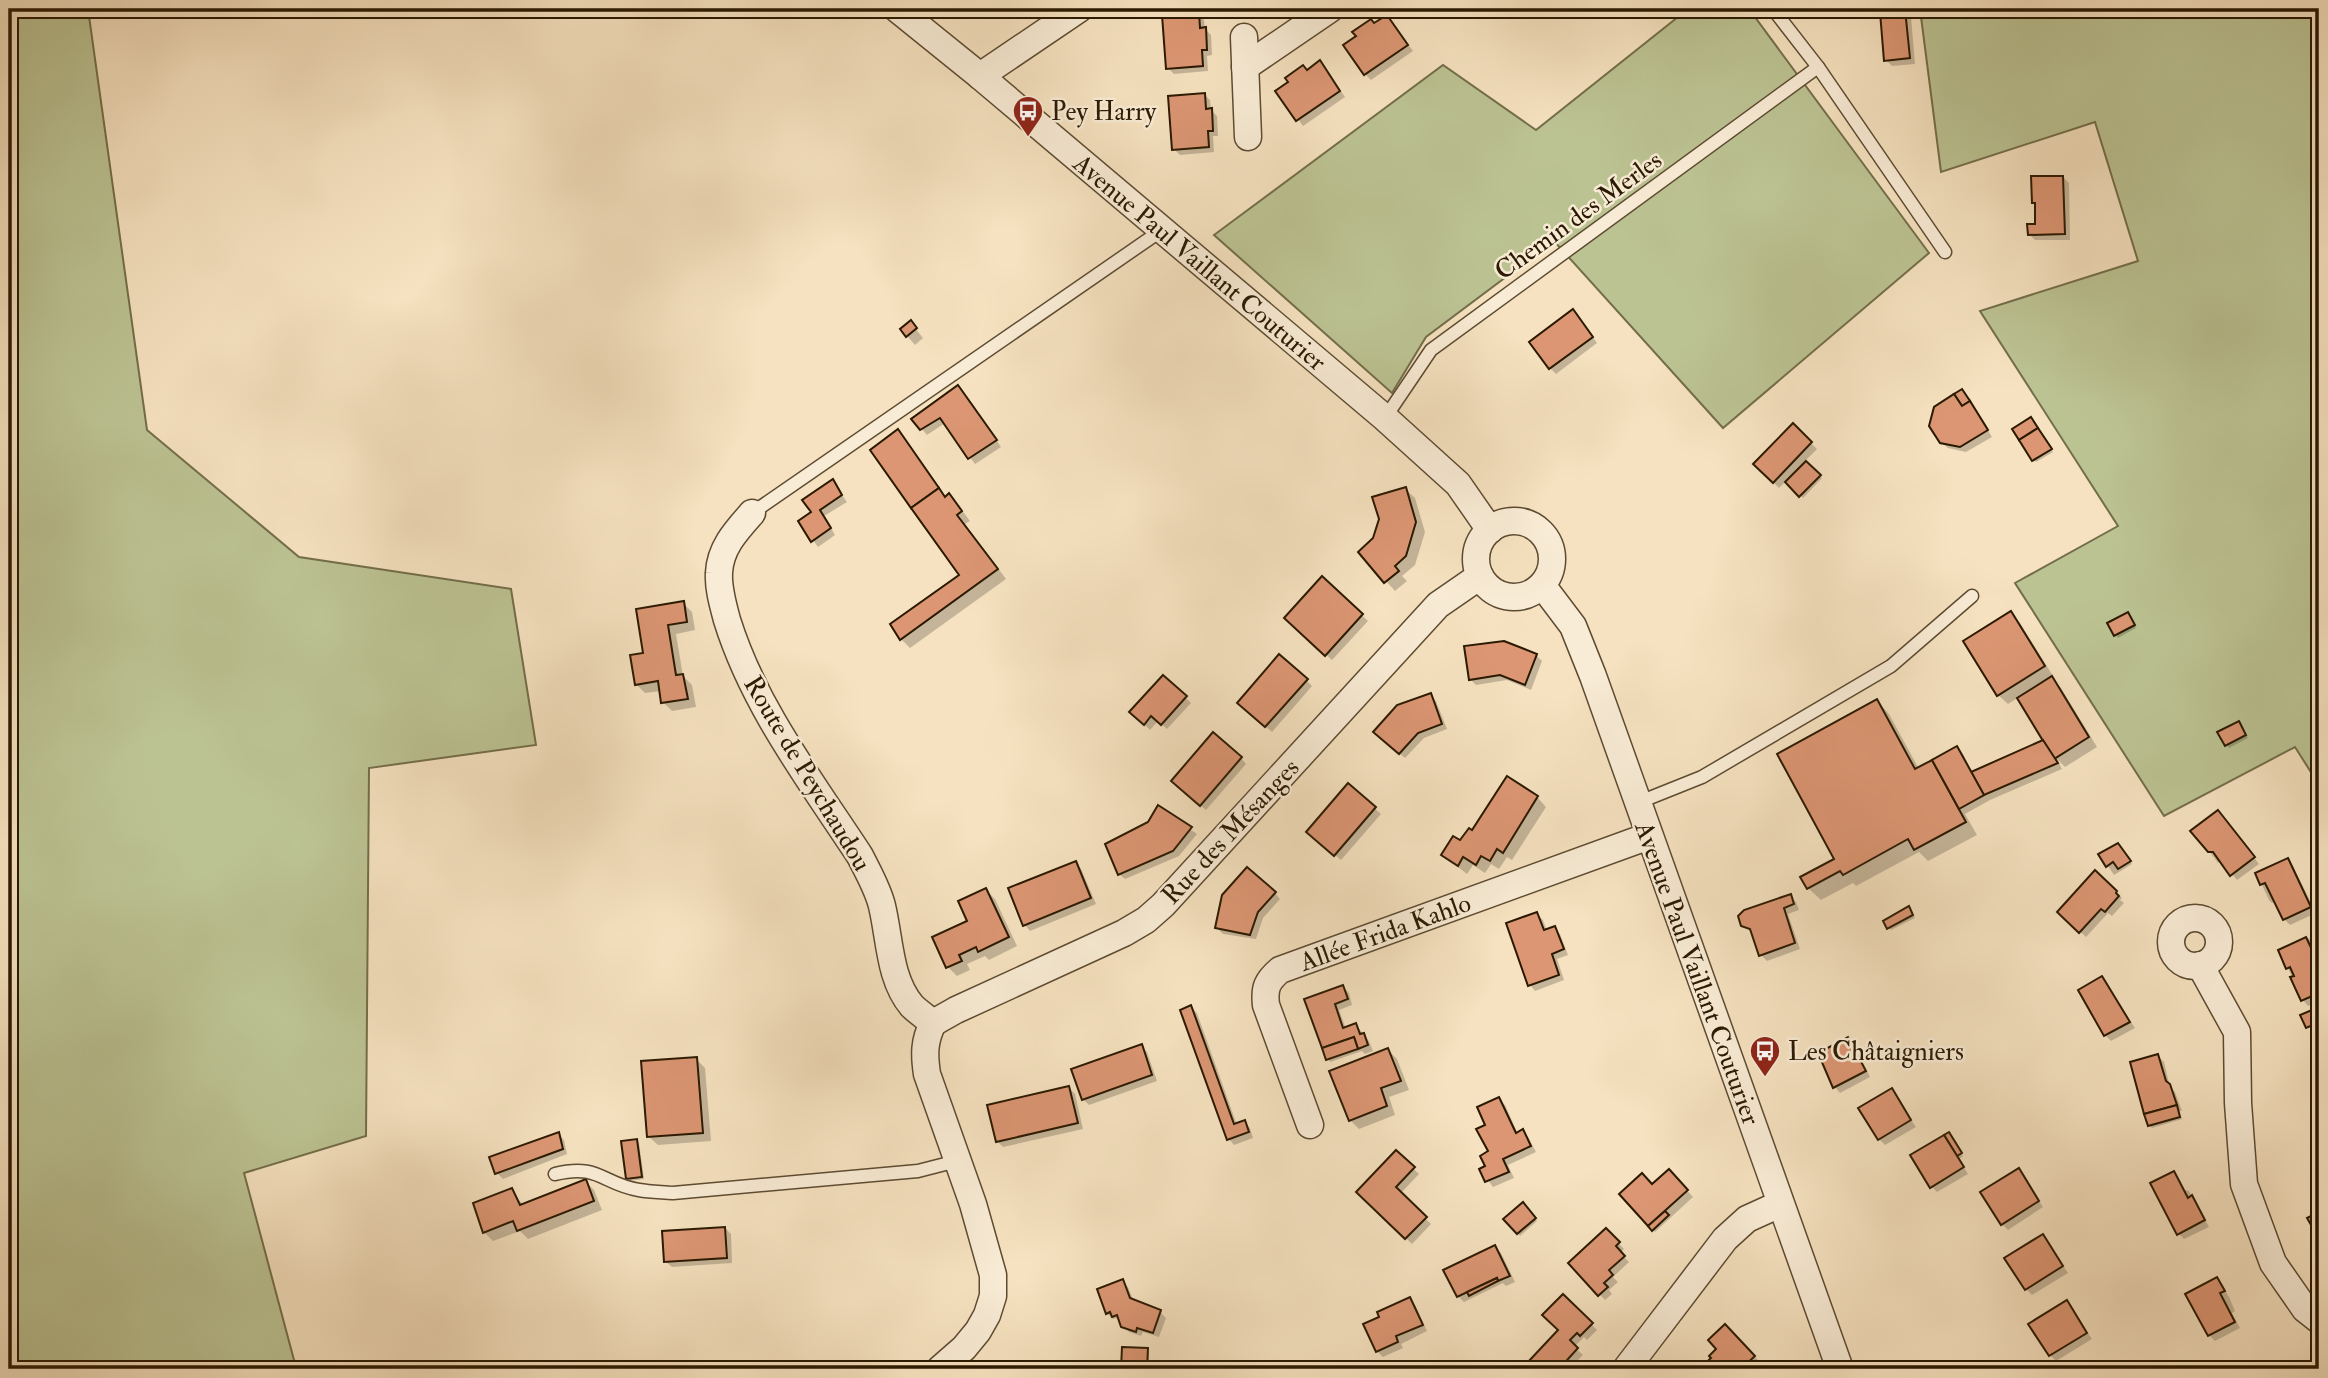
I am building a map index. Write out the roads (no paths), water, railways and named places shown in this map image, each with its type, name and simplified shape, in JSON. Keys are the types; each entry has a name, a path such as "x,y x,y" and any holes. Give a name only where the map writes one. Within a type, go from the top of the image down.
{"street":[{"name":"Avenue Paul Vaillant Couturier","path":"897,9 1385,418 1458,484 1490,530"},
{"path":"980,76 1079,9"},
{"path":"1245,67 1330,9"},
{"path":"1244,37 1248,137"},
{"name":"Route de Peychaudou","path":"752,513 732,535 723,553 719,573 722,601 732,636 767,711 860,856 872,880 881,902 895,975 903,992 913,1007 933,1023"},
{"path":"1514,521 1537,529 1551,550 1552,563 1549,575 1534,592 1513,597 1494,592 1480,576 1476,567 1478,546 1490,530 1501,523 1514,521"},
{"name":"Rue des Mésanges","path":"933,1023 1124,933 1146,920 1438,605 1480,576"},
{"name":"Avenue Paul Vaillant Couturier","path":"1542,585 1573,626 1593,676 1840,1369"},
{"name":"Allée Frida Kahlo","path":"1310,1125 1266,1005 1268,980 1280,970 1649,836"},
{"path":"2200,965 2237,1032 2238,1103 2244,1184 2273,1263 2305,1308 2319,1320"},
{"path":"933,1023 926,1038 924,1052 927,1074 987,1247 993,1275 993,1296 988,1315 964,1348 940,1369"},
{"path":"1626,1369 1725,1239 1747,1219 1780,1204"}],"lane":[{"path":"1773,9 1818,67 1945,252"},
{"name":"Chemin des Merles","path":"1385,418 1431,350 1818,67"},
{"name":"Route de Peychaudou","path":"752,513 1162,230"},
{"path":"1637,803 1702,777 1891,666 1972,596"},
{"path":"555,1174 588,1170 617,1184 639,1190 673,1192 918,1171 957,1161"}],"place":[{"name":"Pey Harry","path":"1028,138"},
{"name":"Les Châtaigniers","path":"1765,1078"}]}
